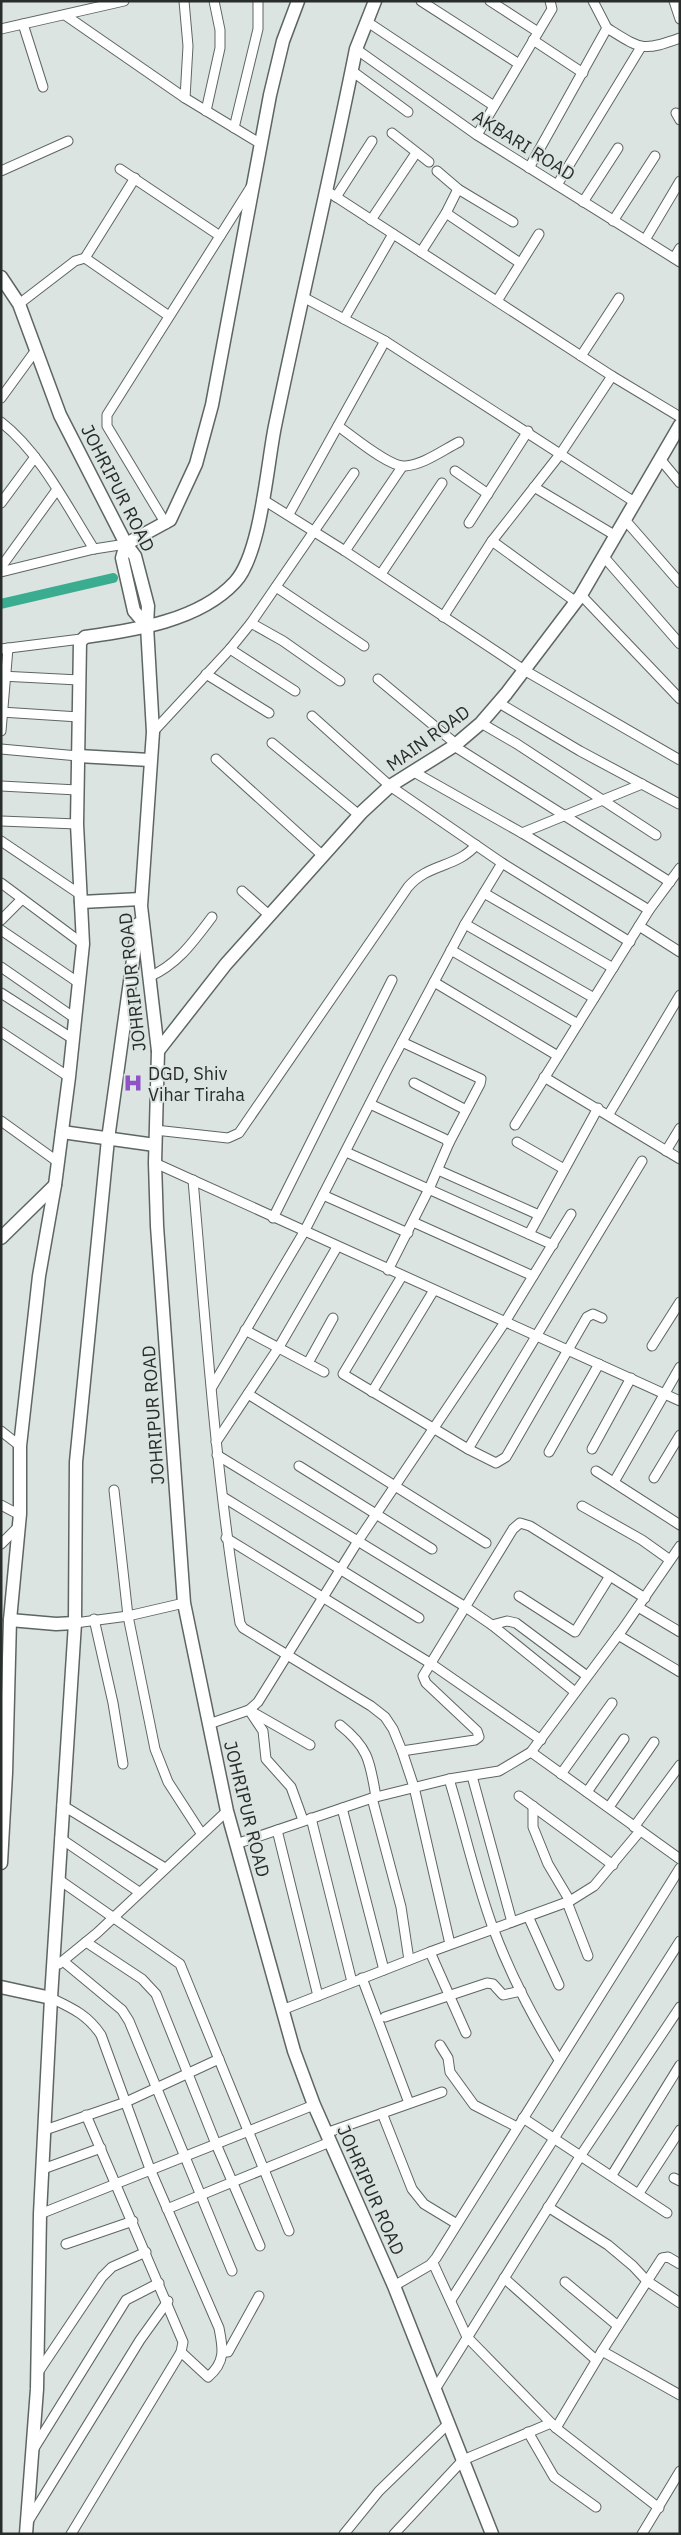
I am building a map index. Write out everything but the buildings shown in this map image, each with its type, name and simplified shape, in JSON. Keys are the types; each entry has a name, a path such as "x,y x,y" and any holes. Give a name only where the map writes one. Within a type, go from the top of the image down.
{"street":[{"path":"1,29 124,1"},
{"path":"184,1 188,46 185,98"},
{"path":"206,111 220,48 220,30 214,1"},
{"path":"234,128 258,29 258,1"},
{"path":"1,572 94,549 126,544 166,524 173,515 189,484 205,434 283,42 298,1"},
{"path":"1,731 5,648 81,639 129,631 165,622 220,595 236,581 254,543 275,427 303,297 332,194 356,49 375,1"},
{"path":"421,1 519,64"},
{"path":"490,1 538,32"},
{"path":"477,136 552,9 550,1"},
{"path":"593,1 608,28 641,48 650,48 680,38"},
{"path":"674,1 680,19"},
{"path":"65,15 185,98 262,144"},
{"path":"366,21 494,106"},
{"path":"23,24 43,87"},
{"path":"529,168 608,28"},
{"path":"533,40 583,73"},
{"path":"557,185 641,48"},
{"name":"AKBARI ROAD","path":"356,49 477,136 677,260"},
{"path":"352,71 408,112"},
{"path":"392,133 429,162"},
{"path":"1,171 68,141"},
{"path":"332,194 372,141"},
{"path":"583,202 618,148"},
{"path":"371,220 416,153"},
{"path":"613,220 655,156"},
{"path":"120,169 220,236"},
{"path":"437,171 458,189 513,222"},
{"path":"19,304 75,261 85,258 135,178"},
{"path":"166,524 106,421 110,409 255,181"},
{"path":"645,240 680,182"},
{"path":"421,252 446,214 458,189"},
{"path":"332,194 612,376 680,417"},
{"path":"446,214 520,263"},
{"path":"344,319 393,234"},
{"path":"497,301 539,234"},
{"path":"677,260 680,248"},
{"path":"85,258 169,316"},
{"name":"JOHRIPUR ROAD","path":"1,277 19,304 60,416 126,544"},
{"path":"303,297 385,341 528,431 636,503"},
{"path":"581,356 619,298"},
{"path":"289,514 385,341"},
{"path":"1,398 36,350"},
{"path":"443,617 492,541 561,453 612,376"},
{"path":"1,422 15,433 34,457 94,549"},
{"name":"MAIN ROAD","path":"158,1051 226,964 359,815 390,786 455,745 481,723 498,703 578,598 626,521 680,425"},
{"path":"338,426 384,458 402,467 412,465 459,442"},
{"path":"469,523 528,431"},
{"path":"1,503 34,457"},
{"path":"661,460 680,483"},
{"path":"345,550 402,467"},
{"path":"455,470 488,494"},
{"path":"153,732 230,649 251,623 354,473"},
{"path":"381,574 442,483"},
{"path":"534,487 616,536"},
{"path":"1,567 56,491"},
{"path":"262,498 345,550 524,670 680,760"},
{"path":"626,521 680,582"},
{"path":"492,541 578,598 680,699"},
{"path":"126,544 134,611 147,626"},
{"name":"JOHRIPUR ROAD","path":"129,557 148,606 147,626 153,732 141,903 158,1051 155,1145 158,1236 184,1602 227,1811 294,2051 314,2105 394,2286 492,2534"},
{"path":"604,557 680,644"},
{"path":"276,587 364,646"},
{"path":"251,623 283,641 340,681"},
{"path":"1,1863 5,1648 10,1620 19,1520 20,1446 39,1276 58,1162 68,1132 73,1039 83,944 85,900 77,824 81,639"},
{"path":"230,649 295,691"},
{"path":"206,674 269,713"},
{"path":"3,676 79,680"},
{"path":"378,680 455,745 564,815 676,875 649,910 515,1125"},
{"path":"498,703 548,733 679,804"},
{"path":"2,712 78,717"},
{"path":"312,716 390,786 502,863 630,942"},
{"path":"481,723 517,744 656,835"},
{"path":"272,743 359,815"},
{"path":"1,749 150,760"},
{"path":"216,759 322,855"},
{"path":"414,772 522,833 649,910"},
{"path":"522,833 642,784"},
{"path":"1,786 77,790"},
{"path":"1,821 77,824"},
{"path":"1,841 85,900 122,900 141,903 108,1139 76,1462 75,1623 51,1998 40,2214 37,2374 26,2528"},
{"path":"156,1130 228,1138 239,1133 408,887 425,872 464,857 476,845"},
{"path":"212,1387 304,1232 451,950 502,863"},
{"path":"1,883 83,944"},
{"path":"242,891 269,915"},
{"path":"484,893 613,968"},
{"path":"1,920 22,898"},
{"path":"149,977 165,970 177,960 212,917"},
{"path":"465,924 594,998"},
{"path":"639,926 680,952"},
{"path":"1,930 79,983"},
{"path":"451,950 578,1024"},
{"path":"1,967 76,1019"},
{"path":"272,1218 392,980"},
{"path":"434,982 558,1056"},
{"path":"1,993 73,1039"},
{"path":"609,1114 680,995"},
{"path":"1,1032 70,1077"},
{"path":"388,1270 481,1079 402,1042"},
{"path":"544,1077 609,1114 680,1159"},
{"path":"414,1083 466,1110"},
{"path":"370,1104 445,1138 449,1144"},
{"path":"529,1234 598,1108"},
{"path":"1,1121 58,1162"},
{"path":"666,1150 680,1128"},
{"path":"68,1132 155,1145"},
{"path":"517,1142 564,1169"},
{"path":"346,1152 553,1245"},
{"path":"468,1449 642,1161"},
{"path":"155,1163 272,1218 631,1378 680,1402"},
{"path":"438,1170 539,1216"},
{"path":"193,1180 217,1455 226,1538 241,1626 385,1716 394,1729 414,1787 450,1944"},
{"path":"1,1238 55,1185"},
{"path":"324,1195 408,1232"},
{"path":"209,1724 249,1710 258,1702 324,1599 358,1541 505,1322 571,1214"},
{"path":"413,1222 533,1276"},
{"path":"216,1442 278,1347 337,1247"},
{"path":"402,1276 343,1372 346,1376 434,1430 496,1463 502,1461 566,1350 590,1314 602,1318"},
{"path":"372,1392 434,1290"},
{"path":"652,1346 680,1302"},
{"path":"308,1363 333,1318"},
{"path":"245,1330 324,1372"},
{"path":"548,1452 599,1364"},
{"path":"614,1482 680,1367"},
{"path":"592,1449 631,1378"},
{"path":"248,1394 486,1543"},
{"path":"1,1431 20,1446"},
{"path":"654,1478 680,1435"},
{"path":"217,1455 464,1606 492,1625 575,1692"},
{"path":"299,1466 432,1548"},
{"path":"596,1471 680,1525"},
{"path":"114,1490 128,1616 158,1762 200,1834"},
{"path":"223,1497 419,1618"},
{"path":"1,1505 19,1520"},
{"path":"582,1506 642,1540 670,1560"},
{"path":"1,1544 4,1535 19,1520"},
{"path":"402,1750 475,1740 479,1737 477,1731 426,1683 423,1676 464,1606 520,1523 530,1526 645,1598"},
{"path":"226,1538 430,1663 540,1740"},
{"path":"236,1844 374,1797 449,1779 499,1770 531,1752 645,1598 680,1546"},
{"path":"519,1596 575,1632 610,1576"},
{"path":"10,1620 28,1623 75,1623 128,1616 184,1602"},
{"path":"638,1607 680,1632"},
{"path":"94,1619 113,1703 123,1764"},
{"path":"492,1625 507,1621 516,1623 587,1676"},
{"path":"618,1635 680,1672"},
{"path":"561,1774 612,1703"},
{"path":"249,1710 310,1745"},
{"path":"249,1710 263,1732 266,1759 291,1787 307,1819 352,1982"},
{"path":"340,1726 361,1744 367,1754 374,1797 397,1888 409,1960"},
{"path":"587,1792 624,1739"},
{"path":"609,1807 654,1742"},
{"path":"531,1752 680,1859"},
{"path":"282,2010 450,1944 568,1901 594,1886 613,1865 680,1764"},
{"path":"472,1776 512,1922"},
{"path":"449,1779 464,1836 493,1928 535,2022 559,2060"},
{"path":"519,1796 613,1865"},
{"path":"62,1805 165,1868"},
{"path":"534,1806 533,1827 548,1864 568,1901 588,1956"},
{"path":"342,1808 384,1970"},
{"path":"53,1971 227,1811"},
{"path":"277,1830 318,1996"},
{"path":"60,1838 139,1892"},
{"path":"394,2286 433,2263 680,1868"},
{"path":"58,1879 180,1964 289,2231"},
{"path":"528,1916 559,1985"},
{"path":"450,2300 680,1941"},
{"path":"86,1942 150,1986 160,2002 216,2144 260,2246"},
{"path":"430,1952 466,2033"},
{"path":"63,1961 122,2010 232,2272"},
{"path":"362,1978 409,2103"},
{"path":"385,2018 487,1983 493,1984 503,1995 521,1991"},
{"path":"2,1987 51,1998 81,2012 92,2022 106,2047 150,2170 219,2328 224,2352 213,2373 208,2377 181,2352"},
{"path":"434,2390 581,2155 680,2007"},
{"path":"440,2045 448,2058 450,2072 474,2105 517,2127"},
{"path":"45,2130 126,2102 219,2059"},
{"path":"612,2175 680,2065"},
{"path":"167,2209 263,2169 382,2113 442,2092"},
{"path":"40,2214 314,2105"},
{"path":"382,2113 412,2189 424,2204 457,2224"},
{"path":"71,2534 183,2347 182,2336 168,2301 86,2115"},
{"path":"523,2118 667,2213"},
{"path":"639,2193 680,2130"},
{"path":"43,2169 101,2148"},
{"path":"548,2207 608,2244 634,2266 647,2281 680,2303"},
{"path":"66,2244 133,2221"},
{"path":"37,2374 102,2277 112,2267 146,2252"},
{"path":"394,2534 463,2460 528,2432 553,2425 662,2258 668,2257 680,2264"},
{"path":"433,2263 467,2338 553,2425 659,2508"},
{"path":"504,2278 596,2360"},
{"path":"565,2282 618,2326"},
{"path":"33,2450 126,2300 159,2283"},
{"path":"224,2352 228,2352 259,2296"},
{"path":"26,2528 168,2301"},
{"path":"602,2351 680,2396"},
{"path":"344,2534 379,2491 448,2424"},
{"path":"528,2432 554,2477 596,2507"},
{"path":"642,2534 680,2471"}],"waterway":[{"path":"1,604 113,578"}],"place":[{"name":"DGD, Shiv Vihar Tiraha","path":"133,1083"}]}
